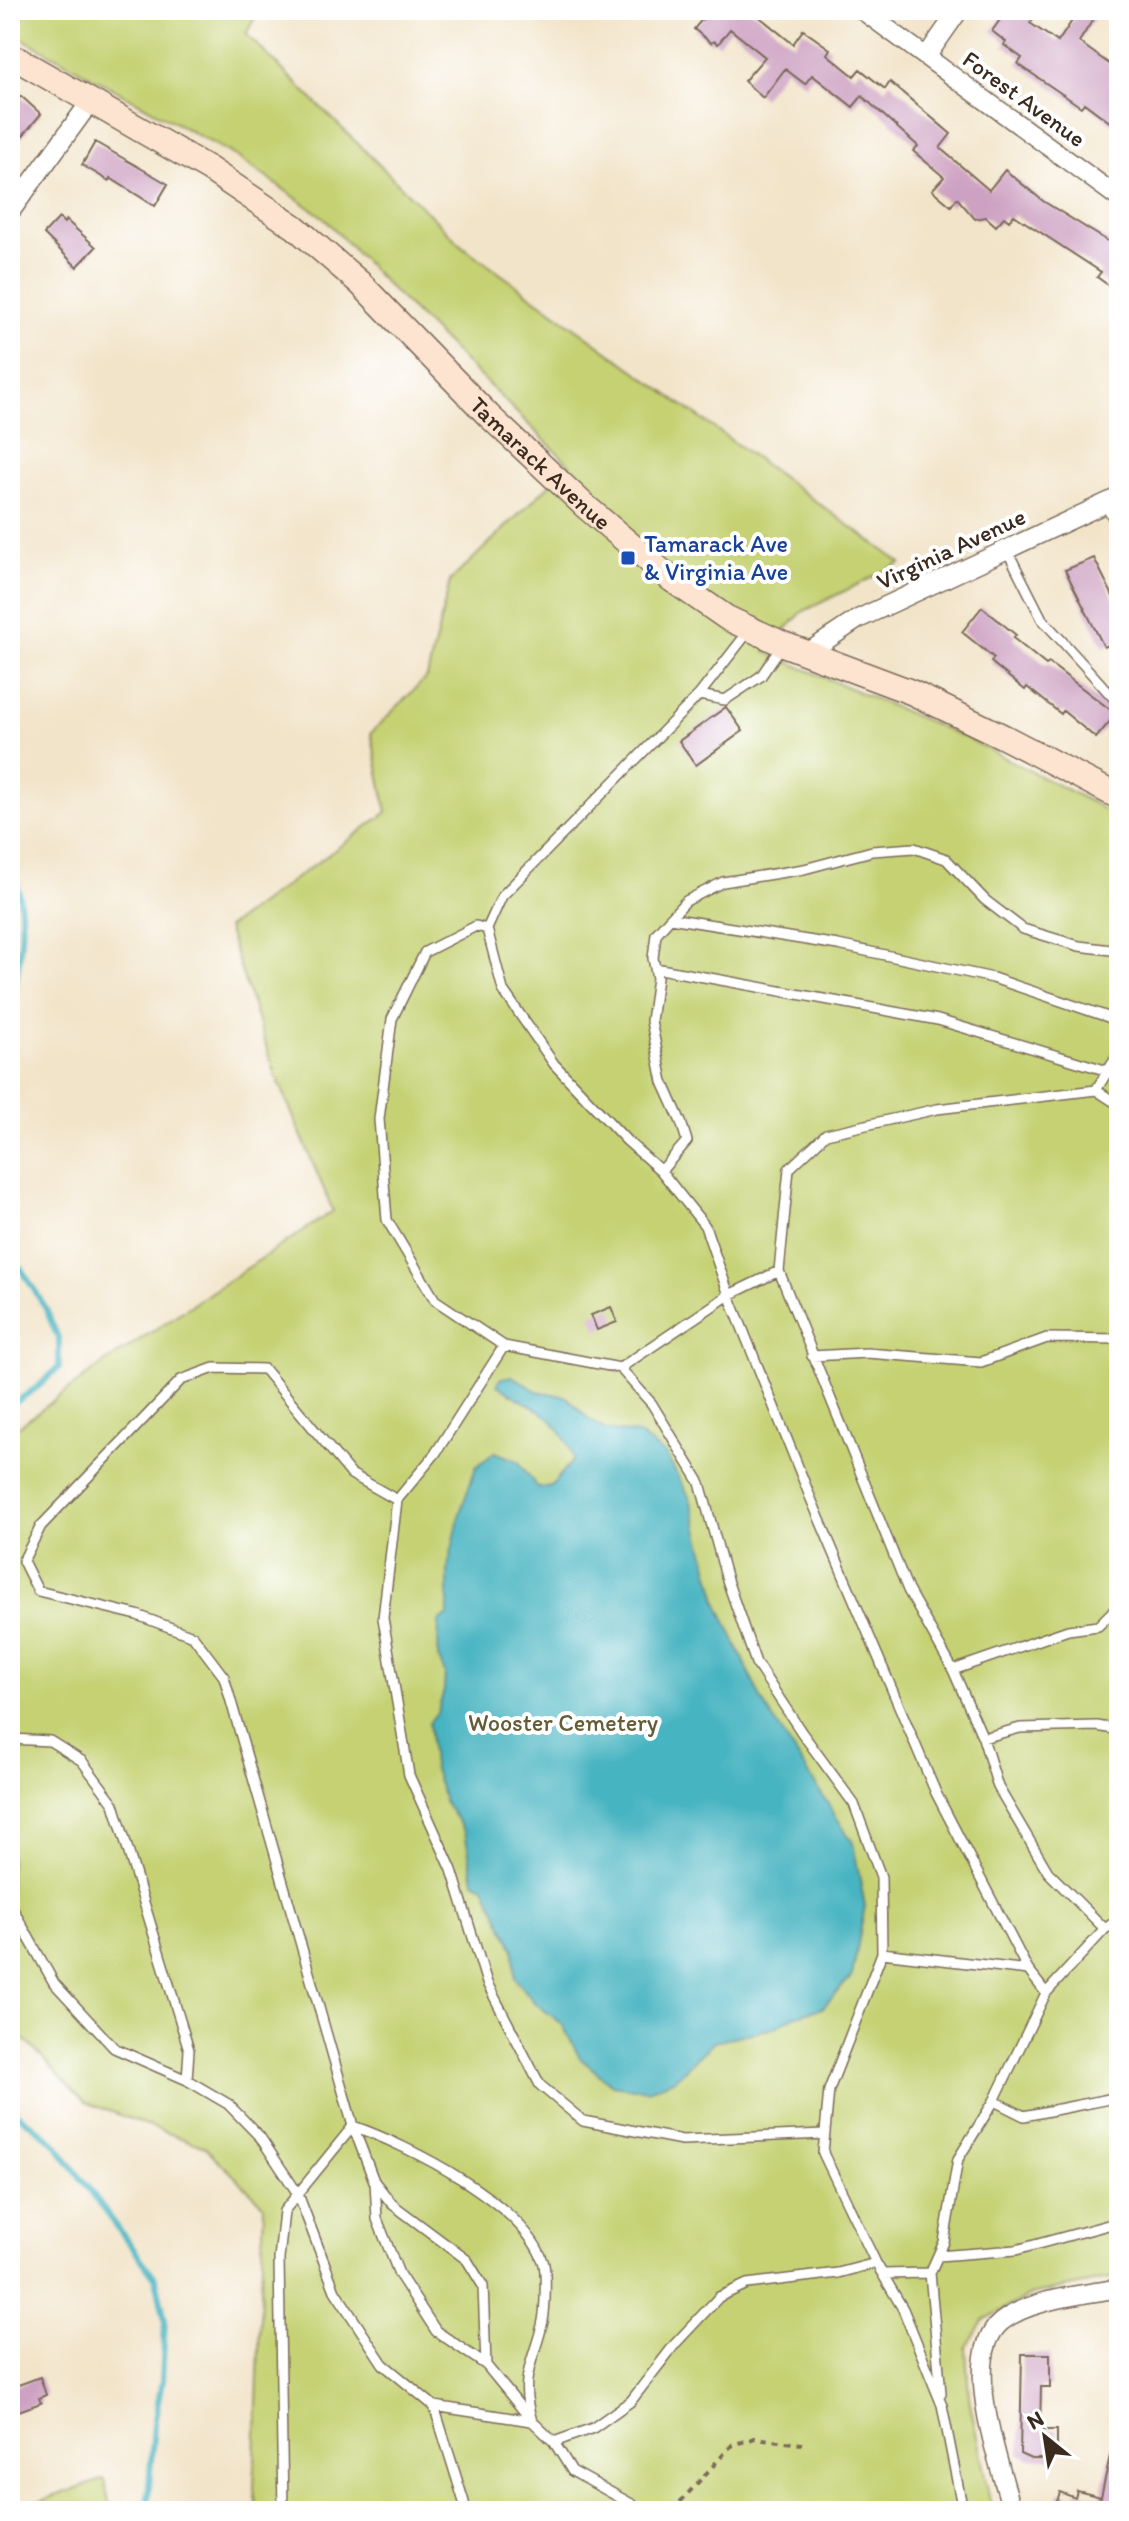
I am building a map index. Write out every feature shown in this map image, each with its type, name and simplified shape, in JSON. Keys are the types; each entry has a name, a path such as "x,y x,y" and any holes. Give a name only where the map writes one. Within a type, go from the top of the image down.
{"street":[{"name":"Forest Avenue","path":"862,10 1119,198"},
{"path":"926,57 959,10"},
{"name":"Tamarack Avenue","path":"10,55 209,169 295,227 360,283 489,416 585,506 672,580 727,618 783,644 911,692 1119,797"},
{"path":"10,212 91,101"},
{"name":"Virginia Avenue","path":"807,653 858,619 1112,500"},
{"path":"1012,2511 986,2406 982,2380 985,2345 1001,2323 1035,2305 1119,2288"}],"lane":[{"path":"1112,500 1119,529"},
{"path":"1007,550 1042,619 1119,704"},
{"path":"750,629 699,695 502,896 487,929 503,990 554,1064 627,1141 661,1171 705,1226 729,1295 811,1499 936,1793 1028,1970 1046,1993"},
{"path":"699,695 725,700 761,676 783,644"},
{"path":"661,1171 687,1141 663,1082 651,1021 657,978 653,958 656,934 686,901 723,882 804,869 872,851 914,848 946,859 985,900 1023,929 1079,946 1119,951"},
{"path":"670,918 838,945 993,978 1108,1017 1119,1024"},
{"path":"487,929 476,926 425,952 392,1019 379,1119 387,1220 435,1300 504,1346 620,1368 652,1404 700,1483 727,1580 756,1663 854,1804 881,1877 882,1953 829,2090 823,2153 876,2263 903,2309 942,2405"},
{"path":"655,968 938,1020 1108,1071"},
{"path":"1096,1090 1119,1053"},
{"path":"1105,1929 1048,1872 998,1787 983,1738 953,1670 908,1590 779,1271 789,1169 826,1134 937,1109 1096,1090 1119,1105"},
{"path":"620,1368 729,1295 779,1271"},
{"path":"812,1356 867,1353 981,1362 1047,1338 1119,1339"},
{"path":"504,1346 435,1454 397,1500 383,1618 409,1775 452,1870 487,1983 540,2085 583,2121 682,2140 825,2134"},
{"path":"397,1500 351,1474 264,1369 214,1368 181,1380 41,1526 23,1561 38,1591 137,1615 193,1636 224,1677 353,2126 374,2181 377,2219 399,2274 436,2331 486,2365 532,2421 554,2442 572,2471 644,2511"},
{"path":"953,1670 1068,1630 1098,1626 1119,1605"},
{"path":"983,1738 1020,1728 1097,1726 1119,1730"},
{"path":"10,1739 50,1741 82,1761 114,1804 189,2050 187,2080"},
{"path":"10,1904 54,1983 114,2048 187,2080 228,2104 260,2137 298,2194 335,2291 383,2364 434,2406 532,2421"},
{"path":"963,2511 942,2405 930,2273 944,2242 958,2159 994,2101 1046,1993 1105,1929 1119,1919"},
{"path":"882,1953 1028,1970"},
{"path":"994,2101 1024,2116 1119,2097"},
{"path":"283,2511 279,2259 284,2211 353,2126"},
{"path":"353,2126 377,2134 460,2177 526,2230 544,2263 543,2319 526,2372 525,2401 532,2421"},
{"path":"374,2181 392,2204 467,2260 483,2286 486,2365"},
{"path":"938,2256 1016,2250 1119,2222"},
{"path":"554,2442 593,2428 631,2401 675,2344 719,2297 747,2284 838,2273 876,2263"},
{"path":"883,2274 930,2273"},
{"path":"434,2406 464,2502 464,2511"}],"path":[{"path":"672,2511 732,2445 755,2438 802,2444"}],"green space":[{"name":"Wooster Cemetery","path":"10,10 259,10 246,34 462,246 901,563 802,612 765,652 966,738 1095,804 1119,820 1119,2277 1030,2295 984,2320 966,2348 969,2398 992,2511 257,2511 254,2489 264,2205 205,2147 85,2102 10,2024 10,1433 103,1364 333,1211 275,1073 227,928 387,812 371,733 427,677 450,581 570,465 385,283 323,217 236,156 10,32"},
{"path":"104,2479 111,2511 12,2511"}],"water":[{"path":"512,1376 537,1391 567,1397 589,1419 606,1430 638,1434 666,1455 690,1498 718,1604 762,1701 853,1843 865,1906 852,1976 822,2008 794,2016 774,2028 714,2041 674,2080 648,2090 612,2085 580,2058 562,2024 534,2002 515,1978 514,1950 485,1887 474,1881 465,1832 444,1801 433,1766 429,1723 438,1711 445,1673 438,1657 439,1622 448,1615 448,1567 460,1513 476,1467 495,1452 518,1461 538,1488 551,1486 574,1459 560,1430 552,1421 497,1385 502,1378"}],"building":[{"path":"706,10 751,10 793,44 803,30 830,49 827,54 854,76 860,69 885,89 890,82 951,134 940,148 989,190 1005,170 1043,201 1119,248 1119,293 1097,277 1101,272 1014,215 1009,221 1004,217 996,226 986,217 975,219 957,198 951,206 932,190 944,177 913,151 918,146 862,96 853,107 812,75 805,84 785,69 763,98 744,81 765,57 730,29 718,44 714,41 711,43 694,29 708,12"},
{"path":"1007,10 1040,10 1030,23 1058,42 1079,10 1094,18 1079,42 1119,71 1119,129 1084,103 1081,107 1018,64 1022,58 992,31"},
{"path":"21,96 41,114 19,140 10,133 10,107"},
{"path":"95,142 168,184 155,206 82,165"},
{"path":"59,218 64,223 66,220 96,247 77,267 44,234"},
{"path":"1094,558 1119,608 1119,641 1104,647 1065,570"},
{"path":"982,607 1046,665 1049,663 1116,714 1096,738 1063,711 1061,714 1027,687 1025,690 991,662 994,658 962,632"},
{"path":"726,707 743,731 696,765 679,741"},
{"path":"611,1307 617,1322 597,1330 591,1315"},
{"path":"1022,2354 1050,2354 1050,2387 1041,2387 1040,2430 1057,2430 1057,2459 1031,2459 1020,2454"},
{"path":"40,2377 46,2395 39,2398 41,2403 10,2414 10,2388"},
{"path":"1112,2447 1119,2447 1119,2511 1054,2511 1060,2492 1075,2498 1077,2491 1101,2497"}],"waterway":[{"path":"10,862 17,883 22,923 10,1023"},
{"path":"10,1049 10,1067"},
{"path":"10,1251 45,1307 59,1340 59,1367 39,1386 10,1406"},
{"path":"10,2108 54,2142 156,2279 165,2320 162,2381 154,2424 147,2511"}],"place":[{"name":"Tamarack Ave & Virginia Ave","path":"628,558"}]}
